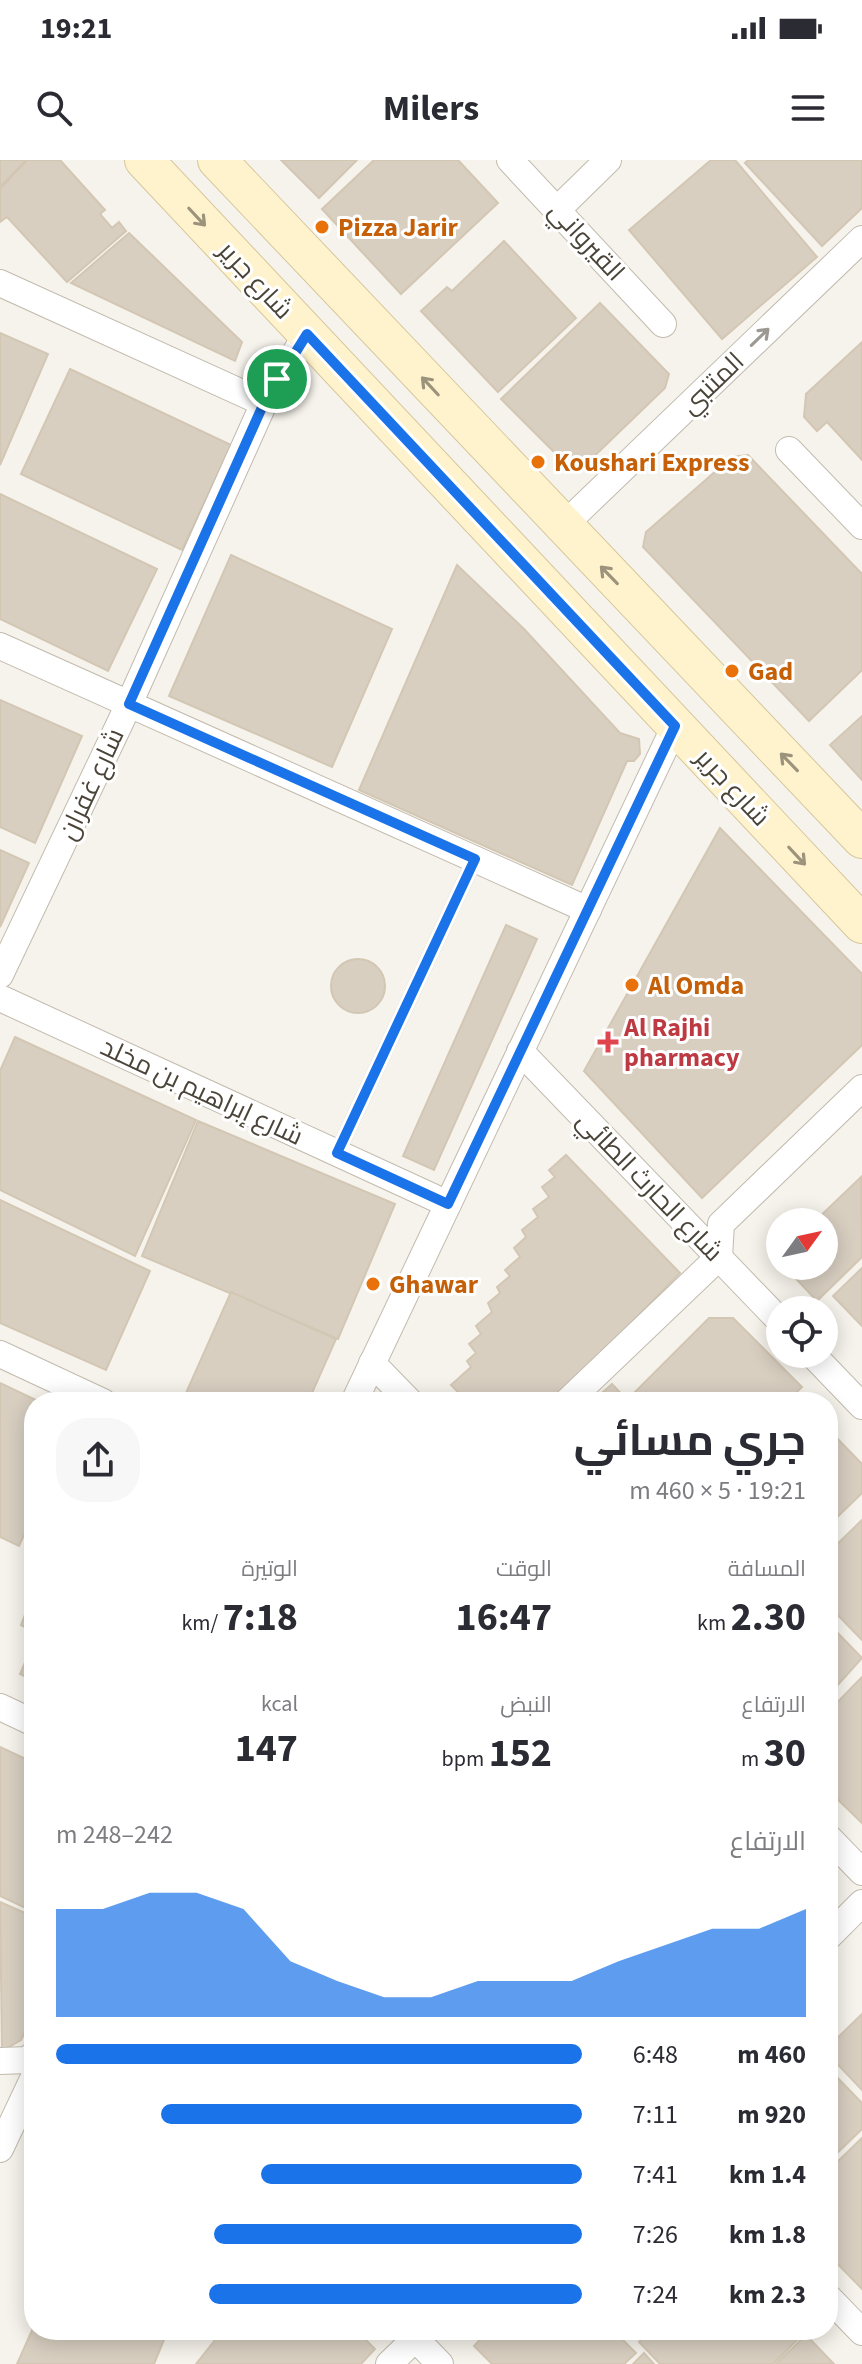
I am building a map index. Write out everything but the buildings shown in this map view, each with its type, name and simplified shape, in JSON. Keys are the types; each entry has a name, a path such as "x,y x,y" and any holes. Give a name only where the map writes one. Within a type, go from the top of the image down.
{"main road":[{"name":"شارع جرير","path":"144,160 862,924"},
{"name":"شارع جرير","path":"217,160 562,527 862,839"}],"street":[{"name":"القيرواني","path":"510,160 663,324"},
{"path":"558,209 608,160"},
{"name":"المتنبي","path":"562,527 862,239"},
{"path":"0,283 264,403"},
{"name":"شارع غفران","path":"0,975 129,704 264,403 307,334"},
{"path":"789,450 862,526"},
{"path":"0,646 588,910"},
{"path":"359,1392 675,726"},
{"name":"شارع إبراهيم بن مخلد","path":"0,998 448,1204"},
{"name":"شارع الحارث الطائي","path":"520,1051 766,1306"},
{"path":"577,1392 719,1257 721,1224 862,1088"},
{"path":"0,1354 82,1392"},
{"path":"372,1363 400,1392"},
{"path":"825,1368 862,1406"},
{"path":"0,1707 24,1718"},
{"path":"838,1847 862,1872"},
{"path":"838,1927 862,1903"},
{"path":"0,2061 24,2060"},
{"path":"0,2149 24,2098"},
{"path":"838,2307 862,2332"},
{"path":"389,2364 409,2340"},
{"path":"421,2340 440,2364"}],"lane":[{"path":"337,1153 475,859"}],"place":[{"name":"Pizza Jarir","path":"322,227"},
{"name":"Koushari Express","path":"538,462"},
{"name":"Gad","path":"732,671"},
{"name":"Al Omda","path":"632,985"},
{"name":"Al Rajhi pharmacy","path":"608,1042"},
{"name":"Ghawar","path":"373,1284"}],"route":[{"path":"307,334 675,726 448,1204 337,1153 475,859 129,704 277,379 307,334"}]}
